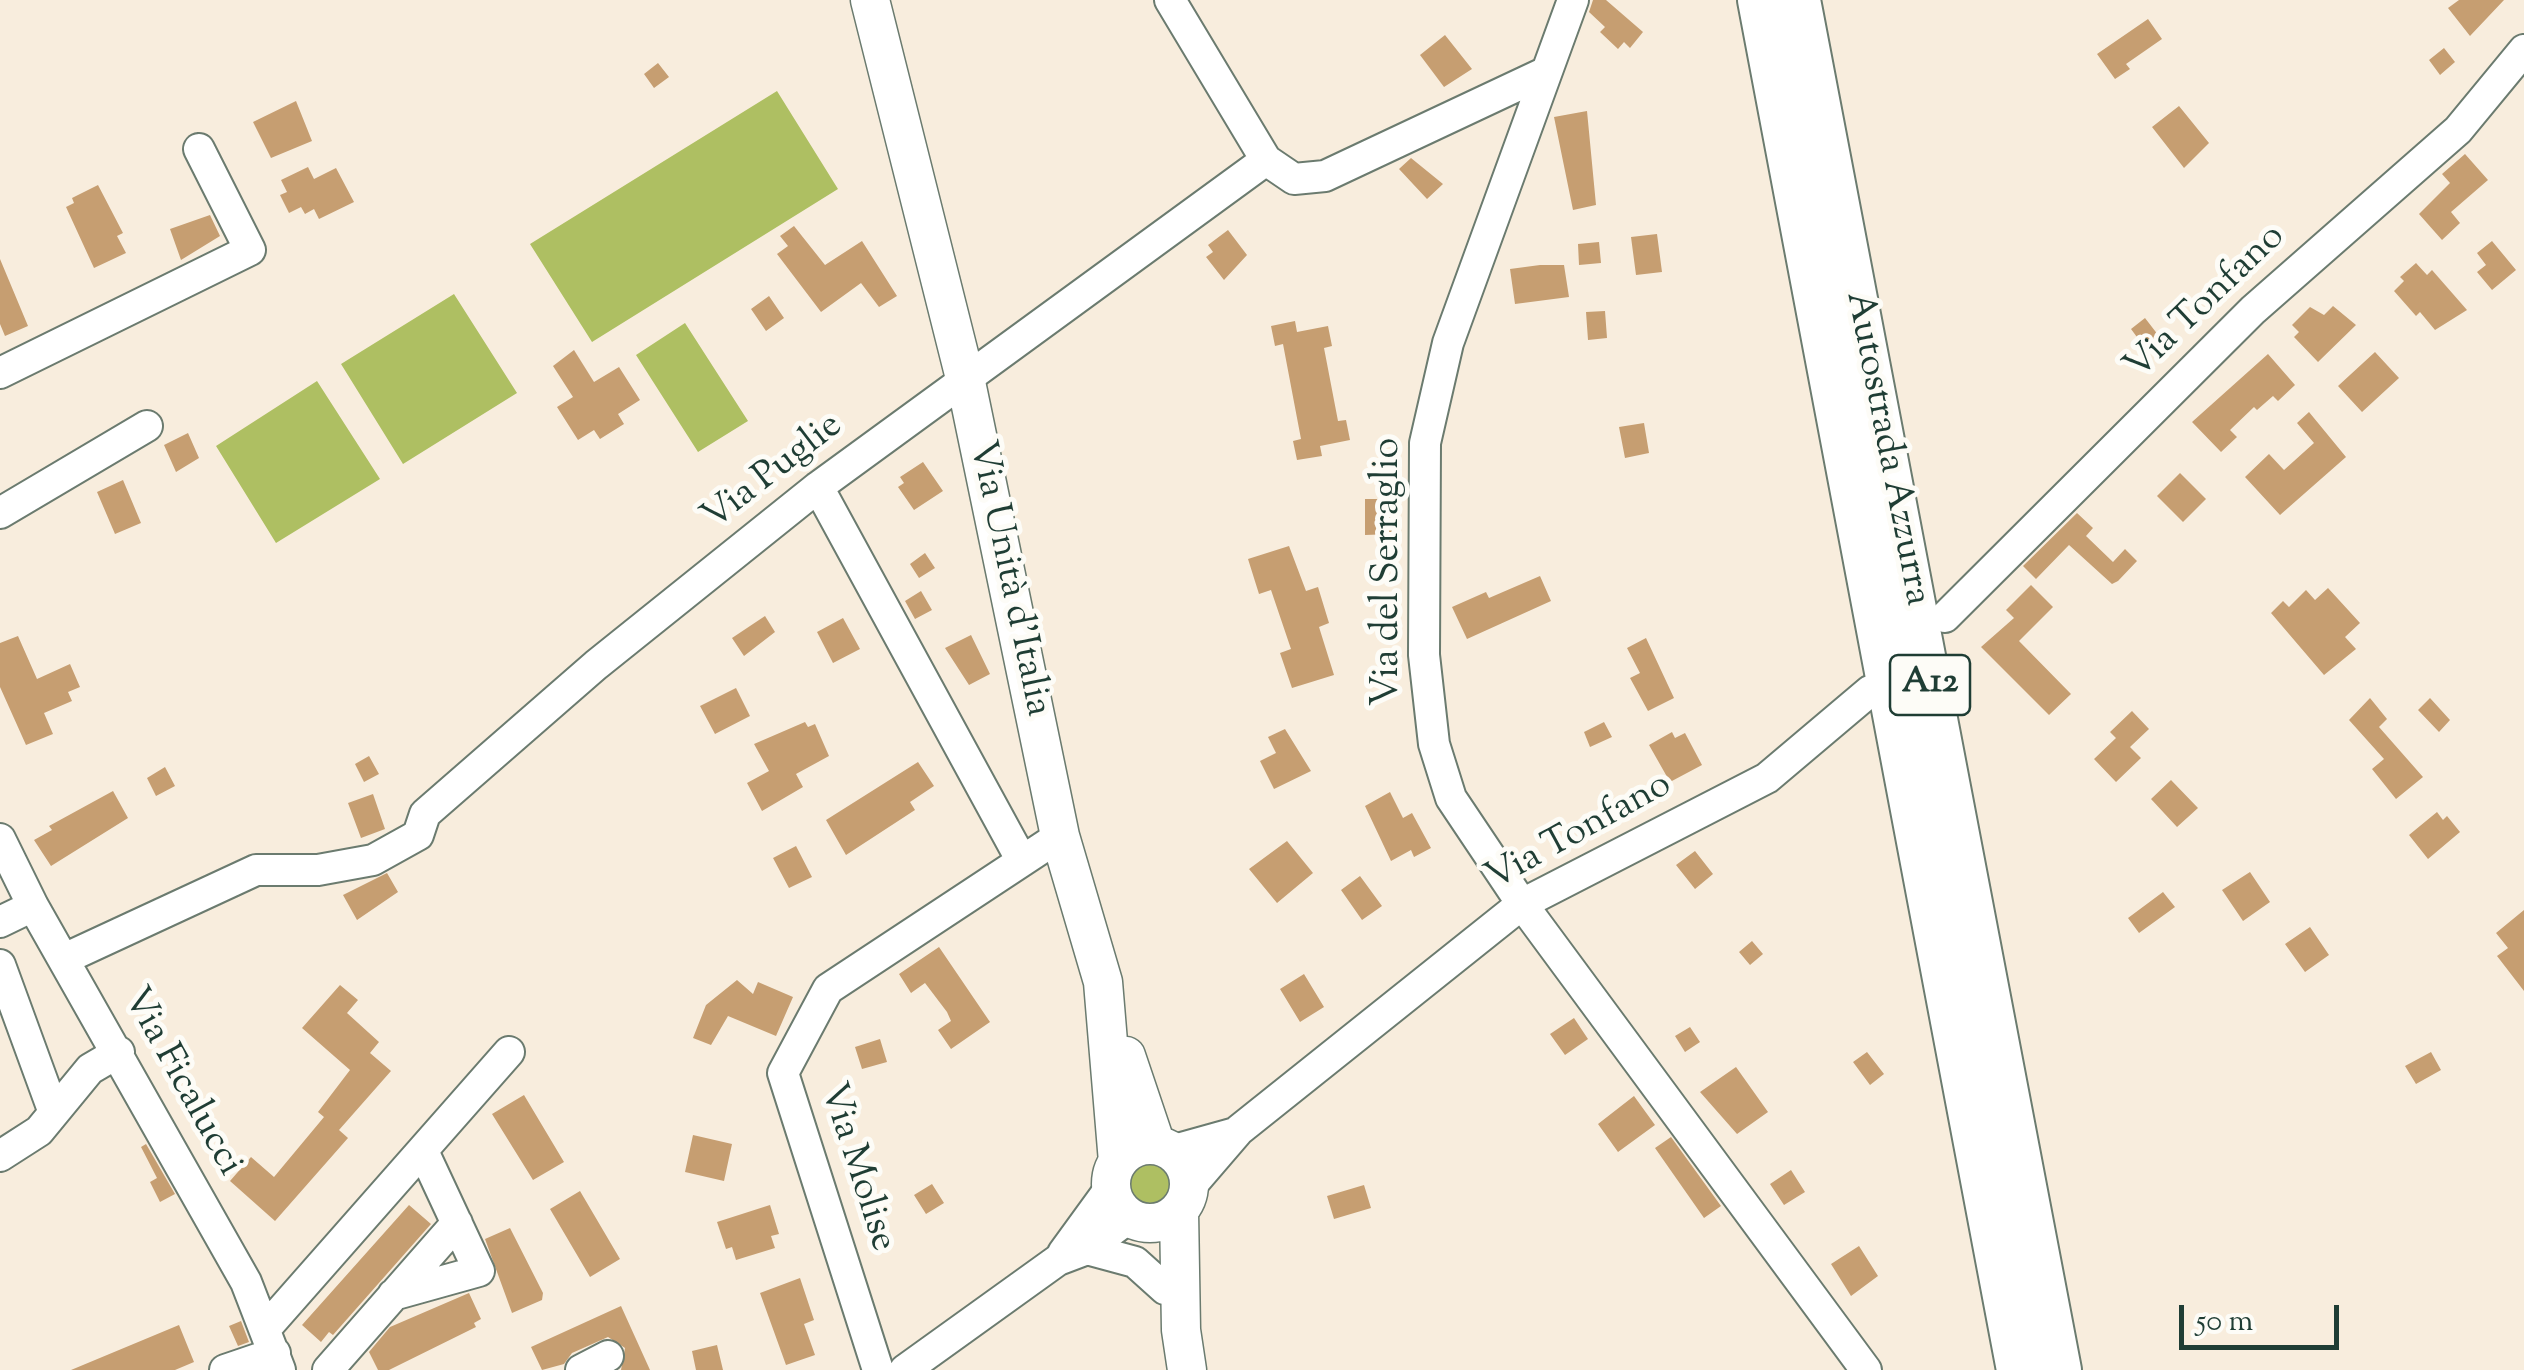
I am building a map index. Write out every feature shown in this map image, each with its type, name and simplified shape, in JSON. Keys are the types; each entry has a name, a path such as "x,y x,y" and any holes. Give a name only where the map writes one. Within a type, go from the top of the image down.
{"highway":[{"name":"Autostrada Azzurra","path":"1759,0 2018,1370"},
{"name":"Autostrada Azzurra","path":"1799,0 2060,1370"}],"main road":[{"name":"Via Unità d'Italia","path":"870,0 966,382 1060,836 1103,982 1125,1197 1181,1330"},
{"path":"1103,982 1164,1148"},
{"path":"1184,1199 1161,1222 1125,1197 1139,1146 1164,1148 1184,1163 1184,1199 1181,1330 1187,1370"}],"street":[{"path":"1170,0 1266,160 1294,179 1325,176 1542,74"},
{"name":"Via del Serraglio","path":"1572,0 1448,342 1425,443 1424,655 1434,744 1451,798 1522,904 1866,1370"},
{"name":"Via Tonfano","path":"1945,616 2253,310 2458,130 2524,50"},
{"path":"0,373 250,250 199,149"},
{"name":"Via Puglie","path":"64,959 256,870 318,870 373,860 418,835 425,814 596,665 818,487 1266,160"},
{"path":"0,513 146,426"},
{"path":"818,487 1022,861"},
{"name":"Via Tonfano","path":"1239,1130 1522,904 1767,778 1870,691"},
{"name":"Via Molise","path":"878,1370 783,1073 828,989 1060,836"},
{"name":"Via Ficalucci","path":"0,839 33,906 246,1282 273,1350"},
{"path":"0,922 33,906"},
{"path":"0,965 54,1110"},
{"path":"0,1156 39,1131 90,1070 119,1052"},
{"path":"225,1370 273,1350 423,1152 509,1052"},
{"path":"1164,1148 1195,1148 1239,1130"},
{"path":"1184,1199 1239,1130"},
{"path":"393,1296 479,1272 423,1152"},
{"path":"905,1370 1073,1255 1125,1197"},
{"path":"328,1370 457,1222"},
{"path":"1073,1255 1135,1262 1164,1288"}],"green space":[{"path":"777,91 838,189 592,342 530,244"},
{"path":"454,294 517,393 403,464 341,364"},
{"path":"685,323 748,421 698,452 636,355"},
{"path":"317,381 380,479 276,543 216,446"},
{"path":"1150,1162 1167,1168 1173,1185 1167,1202 1150,1208 1133,1202 1127,1185 1133,1168"}],"building":[{"path":"1593,0 1606,0 1643,32 1630,48 1624,42 1618,49 1600,32 1605,27 1589,12"},
{"path":"2459,0 2504,0 2470,36 2448,8"},
{"path":"2148,19 2162,39 2126,64 2130,69 2115,79 2097,54"},
{"path":"1445,35 1472,69 1444,87 1420,55"},
{"path":"2444,48 2455,62 2440,75 2429,60"},
{"path":"658,63 669,77 654,88 644,74"},
{"path":"296,101 312,141 271,158 253,122"},
{"path":"2179,106 2209,143 2184,168 2152,127"},
{"path":"1587,111 1596,205 1573,210 1554,117"},
{"path":"2465,154 2488,180 2451,212 2460,223 2442,240 2419,214 2450,183 2442,174"},
{"path":"1411,158 1443,184 1427,199 1399,169"},
{"path":"308,167 314,179 336,168 354,202 319,219 314,209 305,214 301,207 289,213 280,195 287,192 281,180"},
{"path":"98,185 123,233 117,236 126,253 94,268 66,207 74,203 72,198"},
{"path":"210,215 220,236 181,260 170,229"},
{"path":"794,226 825,265 862,241 897,296 879,307 861,283 821,312 777,254 788,246 780,236"},
{"path":"1228,230 1247,255 1224,280 1206,257 1213,252 1208,245"},
{"path":"1657,234 1662,272 1636,275 1631,237"},
{"path":"2492,241 2516,270 2492,290 2477,272 2486,265 2477,253"},
{"path":"1599,242 1601,263 1579,265 1578,244"},
{"path":"0,259 28,326 5,336 0,324"},
{"path":"2416,263 2427,275 2432,270 2467,310 2435,330 2394,291 2404,281 2400,277"},
{"path":"1564,265 1569,297 1515,304 1510,269"},
{"path":"769,296 784,318 766,331 751,309"},
{"path":"2333,306 2356,325 2318,362 2294,337 2299,332 2292,325 2310,307 2324,315"},
{"path":"1605,311 1607,338 1588,340 1586,312"},
{"path":"2145,318 2162,340 2148,352 2131,329"},
{"path":"1295,321 1297,332 1328,326 1332,346 1324,348 1338,421 1346,420 1350,440 1320,446 1322,456 1297,460 1293,441 1301,439 1283,344 1275,346 1271,326"},
{"path":"574,350 594,382 619,367 640,400 618,414 624,424 600,439 594,430 578,440 557,407 573,397 553,366"},
{"path":"2375,352 2399,378 2362,412 2338,386"},
{"path":"2268,354 2295,385 2278,401 2273,396 2257,410 2254,407 2230,430 2237,437 2221,452 2192,422"},
{"path":"2309,412 2346,457 2280,515 2245,477 2269,454 2284,470 2314,443 2297,423"},
{"path":"1644,423 1649,453 1625,458 1619,427"},
{"path":"188,433 199,458 176,472 164,445"},
{"path":"923,462 943,491 914,510 898,487 904,483 900,477"},
{"path":"2180,473 2206,499 2183,522 2157,496"},
{"path":"123,480 141,523 115,534 97,492"},
{"path":"1365,499 1393,499 1393,534 1365,535"},
{"path":"2077,513 2093,528 2086,536 2113,562 2125,549 2137,561 2118,581 2112,584 2069,545 2036,579 2023,566"},
{"path":"1289,546 1306,591 1318,587 1329,623 1319,627 1334,675 1292,688 1280,653 1291,649 1271,590 1259,594 1248,559"},
{"path":"925,553 935,568 919,578 910,564"},
{"path":"1540,576 1551,601 1467,639 1452,607 1486,592 1489,598"},
{"path":"2031,585 2053,607 2019,641 2071,694 2049,715 1981,647 2014,618 2006,610"},
{"path":"2328,588 2360,623 2345,637 2356,649 2324,675 2271,613 2283,601 2289,607 2306,590 2315,600"},
{"path":"921,591 932,610 915,619 905,601"},
{"path":"765,616 775,632 744,656 732,638"},
{"path":"843,618 860,649 833,663 817,632"},
{"path":"971,635 990,674 969,685 945,648"},
{"path":"18,636 37,679 70,664 80,687 68,692 72,701 44,713 53,734 26,745 0,687 0,643"},
{"path":"1646,638 1674,698 1648,711 1630,678 1640,673 1627,648"},
{"path":"736,688 750,716 715,734 700,706"},
{"path":"2370,698 2387,719 2379,727 2423,777 2396,799 2372,769 2384,759 2349,720"},
{"path":"2430,698 2450,720 2439,732 2418,710"},
{"path":"2132,711 2149,729 2130,747 2141,758 2116,782 2094,759 2116,738 2110,732"},
{"path":"805,722 808,727 815,724 829,756 796,774 803,787 762,811 747,783 769,771 754,744"},
{"path":"1604,722 1612,737 1590,747 1584,732"},
{"path":"1285,729 1311,771 1274,789 1260,761 1276,753 1268,737"},
{"path":"1672,732 1675,738 1685,733 1702,765 1670,782 1649,745"},
{"path":"369,756 379,774 364,782 355,764"},
{"path":"918,762 934,786 910,802 915,810 846,855 826,820"},
{"path":"165,767 175,786 156,796 147,778"},
{"path":"2171,780 2198,808 2177,827 2151,799"},
{"path":"113,791 128,818 51,866 34,840 52,830 49,826"},
{"path":"1390,792 1403,818 1412,813 1431,848 1414,857 1411,850 1391,861 1365,806"},
{"path":"373,794 385,829 361,838 348,803"},
{"path":"2437,812 2443,820 2447,816 2460,832 2428,859 2409,835"},
{"path":"1287,841 1313,873 1277,903 1249,869"},
{"path":"796,846 812,877 789,888 773,858"},
{"path":"1695,851 1713,874 1695,889 1676,865"},
{"path":"2250,872 2270,902 2243,921 2222,890"},
{"path":"387,873 398,892 357,920 343,895"},
{"path":"1360,876 1382,906 1362,920 1341,890"},
{"path":"2163,892 2175,907 2139,933 2128,918"},
{"path":"2524,910 2524,991 2497,956 2508,948 2496,933"},
{"path":"2310,927 2329,955 2305,972 2285,944"},
{"path":"1752,941 1763,954 1750,965 1739,952"},
{"path":"939,947 990,1022 951,1049 938,1030 951,1021 947,1012 925,983 911,993 899,974"},
{"path":"1304,974 1324,1007 1300,1022 1280,989"},
{"path":"737,980 753,994 758,982 793,997 776,1036 728,1016 711,1045 693,1038 706,1005"},
{"path":"340,985 358,1000 347,1013 379,1042 370,1053 391,1071 339,1130 348,1138 275,1221 230,1181 251,1157 274,1177 324,1117 318,1112 350,1070 302,1028"},
{"path":"1574,1018 1588,1039 1565,1055 1550,1034"},
{"path":"1690,1027 1700,1042 1685,1052 1675,1036"},
{"path":"880,1039 887,1062 862,1069 855,1047"},
{"path":"1867,1052 1884,1074 1870,1085 1853,1062"},
{"path":"2431,1052 2441,1070 2416,1084 2405,1066"},
{"path":"1736,1067 1768,1112 1737,1134 1700,1092"},
{"path":"524,1095 564,1162 533,1180 492,1114"},
{"path":"1634,1096 1655,1125 1618,1152 1598,1124"},
{"path":"693,1135 732,1144 724,1181 685,1172"},
{"path":"1671,1137 1721,1206 1704,1218 1655,1148"},
{"path":"146,1144 175,1194 160,1202 150,1182 157,1178 141,1147"},
{"path":"1791,1170 1805,1192 1784,1205 1770,1184"},
{"path":"932,1184 944,1203 926,1214 914,1195"},
{"path":"1364,1185 1371,1208 1334,1219 1327,1196"},
{"path":"580,1191 620,1259 590,1277 550,1209"},
{"path":"409,1205 431,1224 333,1335 329,1332 321,1342 302,1325"},
{"path":"770,1205 779,1234 771,1236 775,1248 736,1260 732,1247 726,1249 717,1222"},
{"path":"510,1228 543,1293 542,1300 512,1313 485,1239"},
{"path":"1859,1246 1878,1276 1851,1296 1831,1264"},
{"path":"800,1278 814,1320 804,1324 815,1355 786,1365 760,1293"},
{"path":"469,1293 481,1319 474,1323 476,1327 389,1370 378,1370 369,1352 390,1327"},
{"path":"621,1306 650,1370 621,1370 625,1348 608,1337 572,1353 564,1364 542,1370 531,1347"},
{"path":"241,1321 249,1342 238,1346 229,1326"},
{"path":"179,1325 194,1362 175,1370 71,1370"},
{"path":"717,1345 723,1370 696,1370 692,1351"}]}
